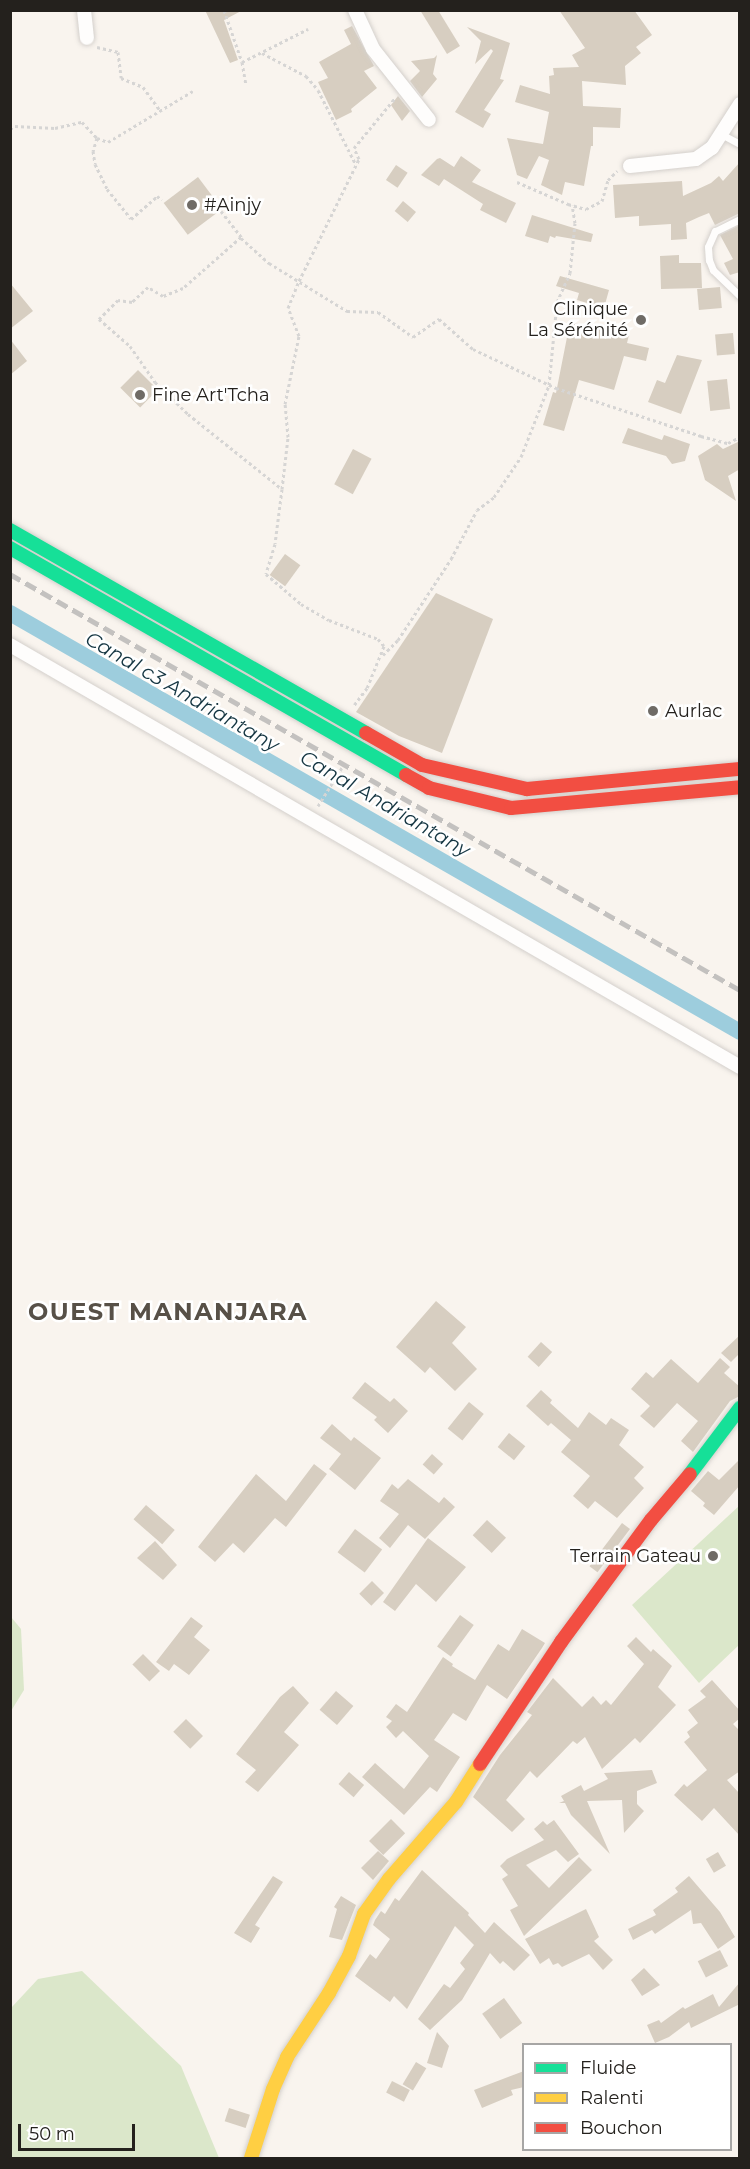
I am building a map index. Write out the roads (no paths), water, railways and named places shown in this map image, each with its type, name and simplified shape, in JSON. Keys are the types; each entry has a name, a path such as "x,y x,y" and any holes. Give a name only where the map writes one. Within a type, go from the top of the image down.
{"main road":[{"path":"10,530 422,765 516,788 740,769"},
{"path":"10,548 429,788 511,808 740,787"},
{"path":"251,2158 273,2089 287,2056 329,1994 349,1956 364,1914 389,1879 456,1802 526,1692 561,1642 651,1520 714,1446 740,1408"}],"street":[{"path":"84,10 87,38"},
{"path":"355,10 373,49 429,120"},
{"path":"630,166 696,159 712,148 740,105"},
{"path":"10,645 740,1067"}],"lane":[{"path":"721,134 740,144"},
{"path":"740,219 715,231 708,247 709,261 713,270 740,296"}],"waterway":[{"name":"Canal c3 Andriantany","path":"10,610 681,999"},
{"name":"Canal c3 Andriantany","path":"10,613 740,1032"}],"railway":[{"path":"10,574 740,990"}],"place":[{"name":"#Ainjy","path":"192,205"},
{"name":"Clinique La Sérénité","path":"641,320"},
{"name":"Fine Art'Tcha","path":"140,395"},
{"name":"Aurlac","path":"653,711"},
{"name":"Terrain Gateau","path":"713,1556"}],"district":[{"name":"OUEST MANANJARA","path":"168,1312"}],"water label":[{"name":"Canal Andriantany","path":"385,804"}]}
